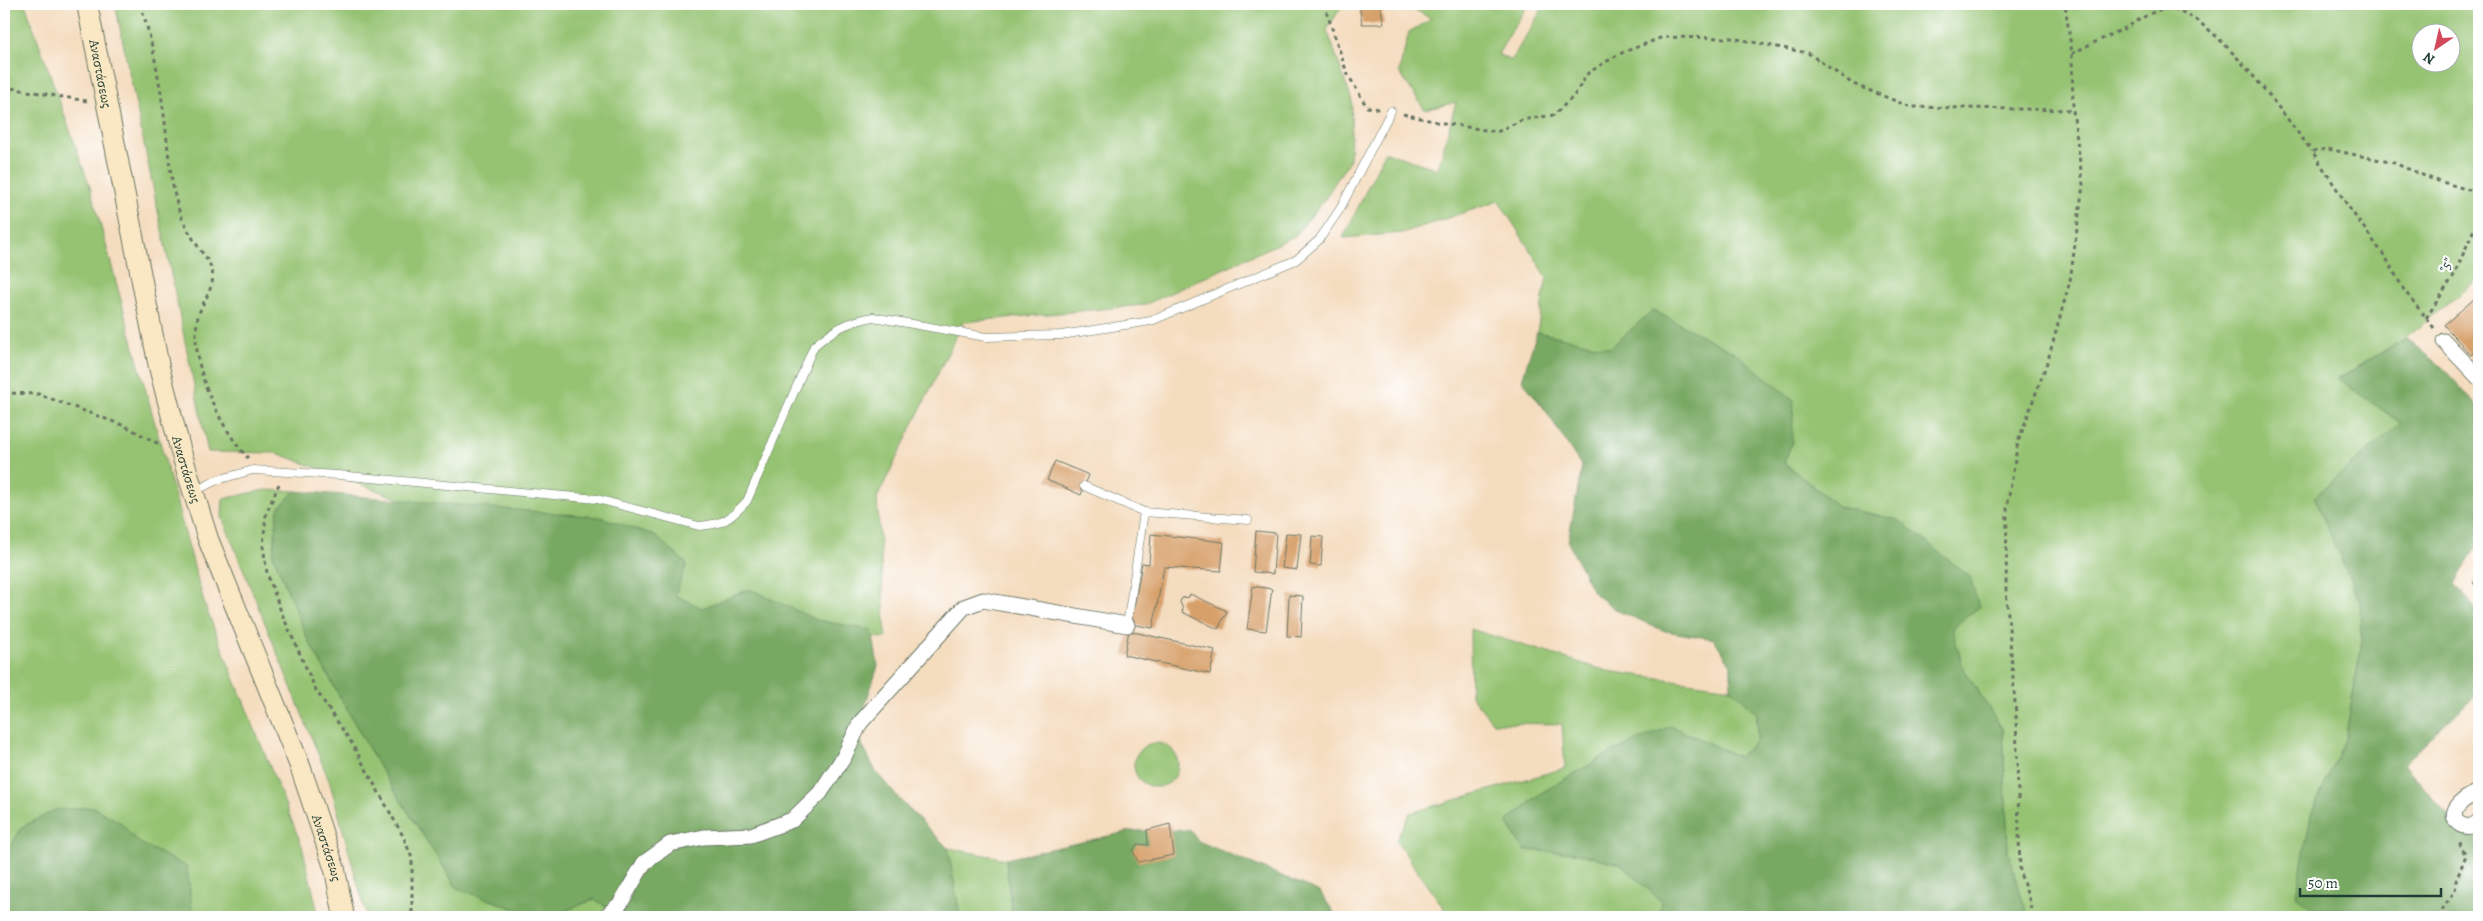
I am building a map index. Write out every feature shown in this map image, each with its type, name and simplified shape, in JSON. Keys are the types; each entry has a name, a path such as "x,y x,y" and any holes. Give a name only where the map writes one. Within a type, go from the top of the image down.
{"street":[{"name":"Αναστάσεως","path":"86,4 159,366 181,452 208,539 300,766 335,870 344,917"},
{"path":"2444,341 2479,378"},
{"path":"605,917 620,904 644,864 670,844 704,837 751,835 792,820 820,792 844,757 860,723 964,607 983,600 1127,625"},
{"path":"2473,824 2459,824 2454,818 2458,804 2479,792"}],"lane":[{"path":"193,492 217,480 253,470 286,472 597,499 699,526 715,525 730,520 747,501 814,346 833,330 855,320 873,317 986,337 1061,335 1151,321 1296,260 1319,240 1340,208 1391,111"},
{"path":"1084,486 1144,512 1248,520"},
{"path":"1127,625 1144,512"}],"path":[{"path":"140,4 158,76 177,203 184,224 212,268 213,278 199,313 195,331 196,350 205,384 221,420 238,446 261,471"},
{"path":"1324,4 1347,73 1367,107 1436,122 1497,132 1522,120 1554,115 1574,96 1588,73 1619,54 1663,37 1732,38 1808,53 1853,84 1911,107 2073,110"},
{"path":"2029,917 2031,905 2020,873 2016,715 2006,590 2007,508 2018,442 2048,360 2070,282 2083,185 2073,110 2072,54 2066,4"},
{"path":"2178,10 2179,4"},
{"path":"2072,54 2092,42 2164,9 2178,10 2193,16 2218,36 2258,82 2312,151 2350,209 2386,258 2404,290 2444,341"},
{"path":"4,87 77,100 105,102"},
{"path":"2312,151 2328,149 2394,163 2432,179 2479,193"},
{"name":"\"5\"","path":"2426,318 2454,277 2479,218"},
{"path":"4,393 38,394 125,426 160,444 181,452"},
{"path":"286,472 266,514 263,546 267,573 282,614 316,690 351,742 403,836 412,858 412,917"},
{"path":"2437,917 2455,891 2456,881 2466,855 2460,845 2473,824"}],"green space":[{"path":"4,4 25,4 90,187 205,606 302,846 319,917 4,917"},
{"path":"115,4 1343,4 1327,30 1352,101 1350,159 1324,200 1295,236 1144,305 963,322 877,498 886,638 749,630 277,453 208,452"},
{"path":"1406,4 1528,4 1498,54 1511,61 1545,4 2479,4 2479,278 2406,338 2338,378 2401,423 2342,557 2360,602 2361,648 2345,740 2311,815 2312,909 2360,909 2391,917 2023,917 2026,911 2008,852 2003,730 1963,668 1951,628 1979,607 1899,520 1839,507 1784,463 1792,442 1610,349 1537,332 1547,277 1499,201 1402,233 1343,238 1385,152 1438,169 1456,102 1425,110 1399,72 1409,32 1431,19"},
{"path":"1653,310 1737,354 1794,400 1792,442 1784,463 1839,507 1899,520 1970,577 1979,607 1952,628 1963,668 2003,730 2008,852 2026,911 2023,917 1659,917 1661,901 1621,864 1577,853 1524,850 1507,822 1541,793 1610,753 1671,726 1739,757 1757,740 1757,714 1731,688 1731,665 1714,639 1665,631 1616,610 1593,592 1568,542 1582,467 1546,411 1522,380 1537,332 1610,348"},
{"path":"2406,338 2441,366 2479,408 2479,547 2473,552 2455,584 2479,613 2479,691 2404,764 2459,829 2479,838 2479,917 2391,917 2360,909 2312,909 2296,895 2311,815 2345,740 2361,648 2360,602 2314,497 2401,423 2338,379"},
{"path":"264,490 295,491 278,509 273,555 308,640 380,768 457,888 538,917 367,917 330,783 222,517 223,499"},
{"path":"295,491 600,517 654,535 687,564 675,595 702,608 750,589 817,620 872,630 878,666 856,733 876,772 900,800 948,848 960,917 623,917 594,899 550,917 538,917 457,888 380,768 308,640 273,555 278,509"},
{"path":"1470,629 1607,671 1731,688 1757,714 1757,740 1739,757 1671,726 1610,753 1541,793 1507,822 1524,850 1577,853 1621,864 1662,901 1659,917 1450,917 1396,840 1410,813 1565,768 1562,724 1493,723 1471,696"},
{"path":"1156,743 1168,747 1174,753 1178,765 1174,777 1168,783 1156,787 1144,783 1138,777 1134,765 1138,753 1144,747"},
{"path":"93,807 120,822 138,842 187,867 192,908 186,917 7,917 4,915 4,857 22,827 55,810"},
{"path":"1190,830 1198,841 1320,892 1337,917 1012,917 1006,859 1131,831"},
{"path":"948,848 1006,859 1012,917 960,917"},
{"path":"595,899 623,917 550,917"}],"building":[{"path":"1359,4 1380,4 1384,24 1362,24"},
{"path":"2474,299 2479,305 2479,348 2471,355 2444,325"},
{"path":"1055,461 1089,475 1081,495 1047,480"},
{"path":"1256,531 1276,533 1273,574 1253,572"},
{"path":"1286,533 1301,534 1297,570 1282,568"},
{"path":"1151,534 1224,542 1221,571 1164,567 1153,628 1131,624 1142,563 1149,564"},
{"path":"1312,536 1323,537 1321,566 1310,565"},
{"path":"2479,578 2479,590 2473,583"},
{"path":"1253,586 1272,589 1266,631 1247,629"},
{"path":"1190,594 1227,611 1218,629 1182,612 1183,609 1180,602 1182,598 1189,597"},
{"path":"1289,595 1303,596 1301,637 1287,636"},
{"path":"1129,631 1215,650 1210,674 1124,655"},
{"path":"1170,824 1174,855 1138,862 1133,851 1137,844 1148,845 1147,830"}]}
